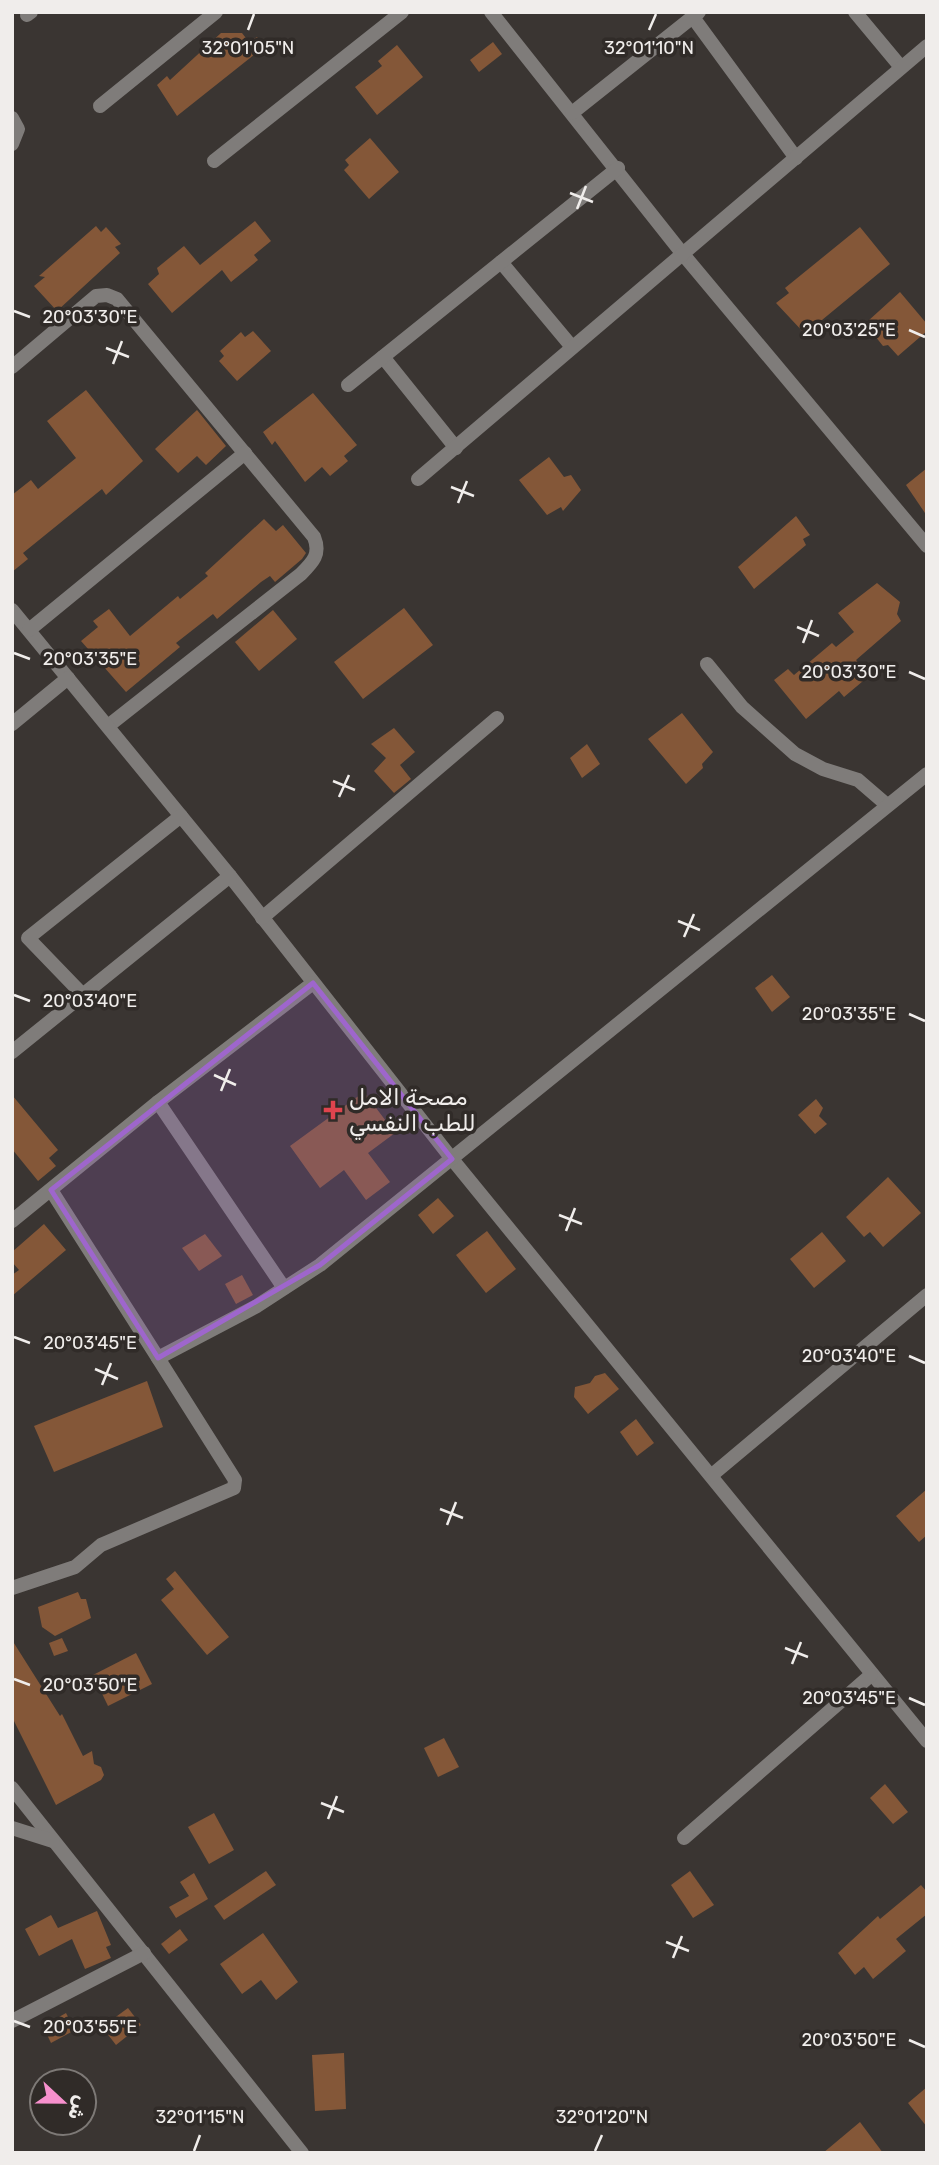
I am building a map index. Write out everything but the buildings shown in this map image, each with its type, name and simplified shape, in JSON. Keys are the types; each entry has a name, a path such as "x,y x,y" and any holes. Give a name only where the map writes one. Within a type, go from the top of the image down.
{"street":[{"path":"100,106 216,12"},
{"path":"214,161 402,12"},
{"path":"491,12 682,253 927,545"},
{"path":"855,12 901,66"},
{"path":"572,113 695,14 796,158"},
{"path":"418,479 927,46"},
{"path":"12,118 18,128 12,144"},
{"path":"348,385 618,169"},
{"path":"501,262 572,347"},
{"path":"12,367 96,296 107,295 125,306 314,537 318,547 314,561 108,726"},
{"path":"383,357 456,448"},
{"path":"29,630 245,453"},
{"path":"12,610 230,876 452,1159 927,1741"},
{"path":"707,664 742,706 795,754 823,769 858,780 887,806"},
{"path":"12,724 68,678"},
{"path":"262,918 496,718"},
{"path":"158,1358 320,1265 927,774"},
{"path":"83,995 28,938 181,816"},
{"path":"12,1052 230,876"},
{"path":"12,1221 158,1101 313,983"},
{"path":"158,1101 284,1288"},
{"path":"12,1588 75,1567 101,1545 234,1488 235,1480 51,1190"},
{"path":"712,1475 927,1295"},
{"path":"684,1838 871,1675"},
{"path":"12,1788 302,2153"},
{"path":"12,1828 53,1841"},
{"path":"12,2021 144,1953"}],"highlighted area":[{"path":"313,983 452,1159 320,1265 158,1358 51,1190"}],"place":[{"name":"مصحة الامل للطب النفسي","path":"333,1110"}]}
